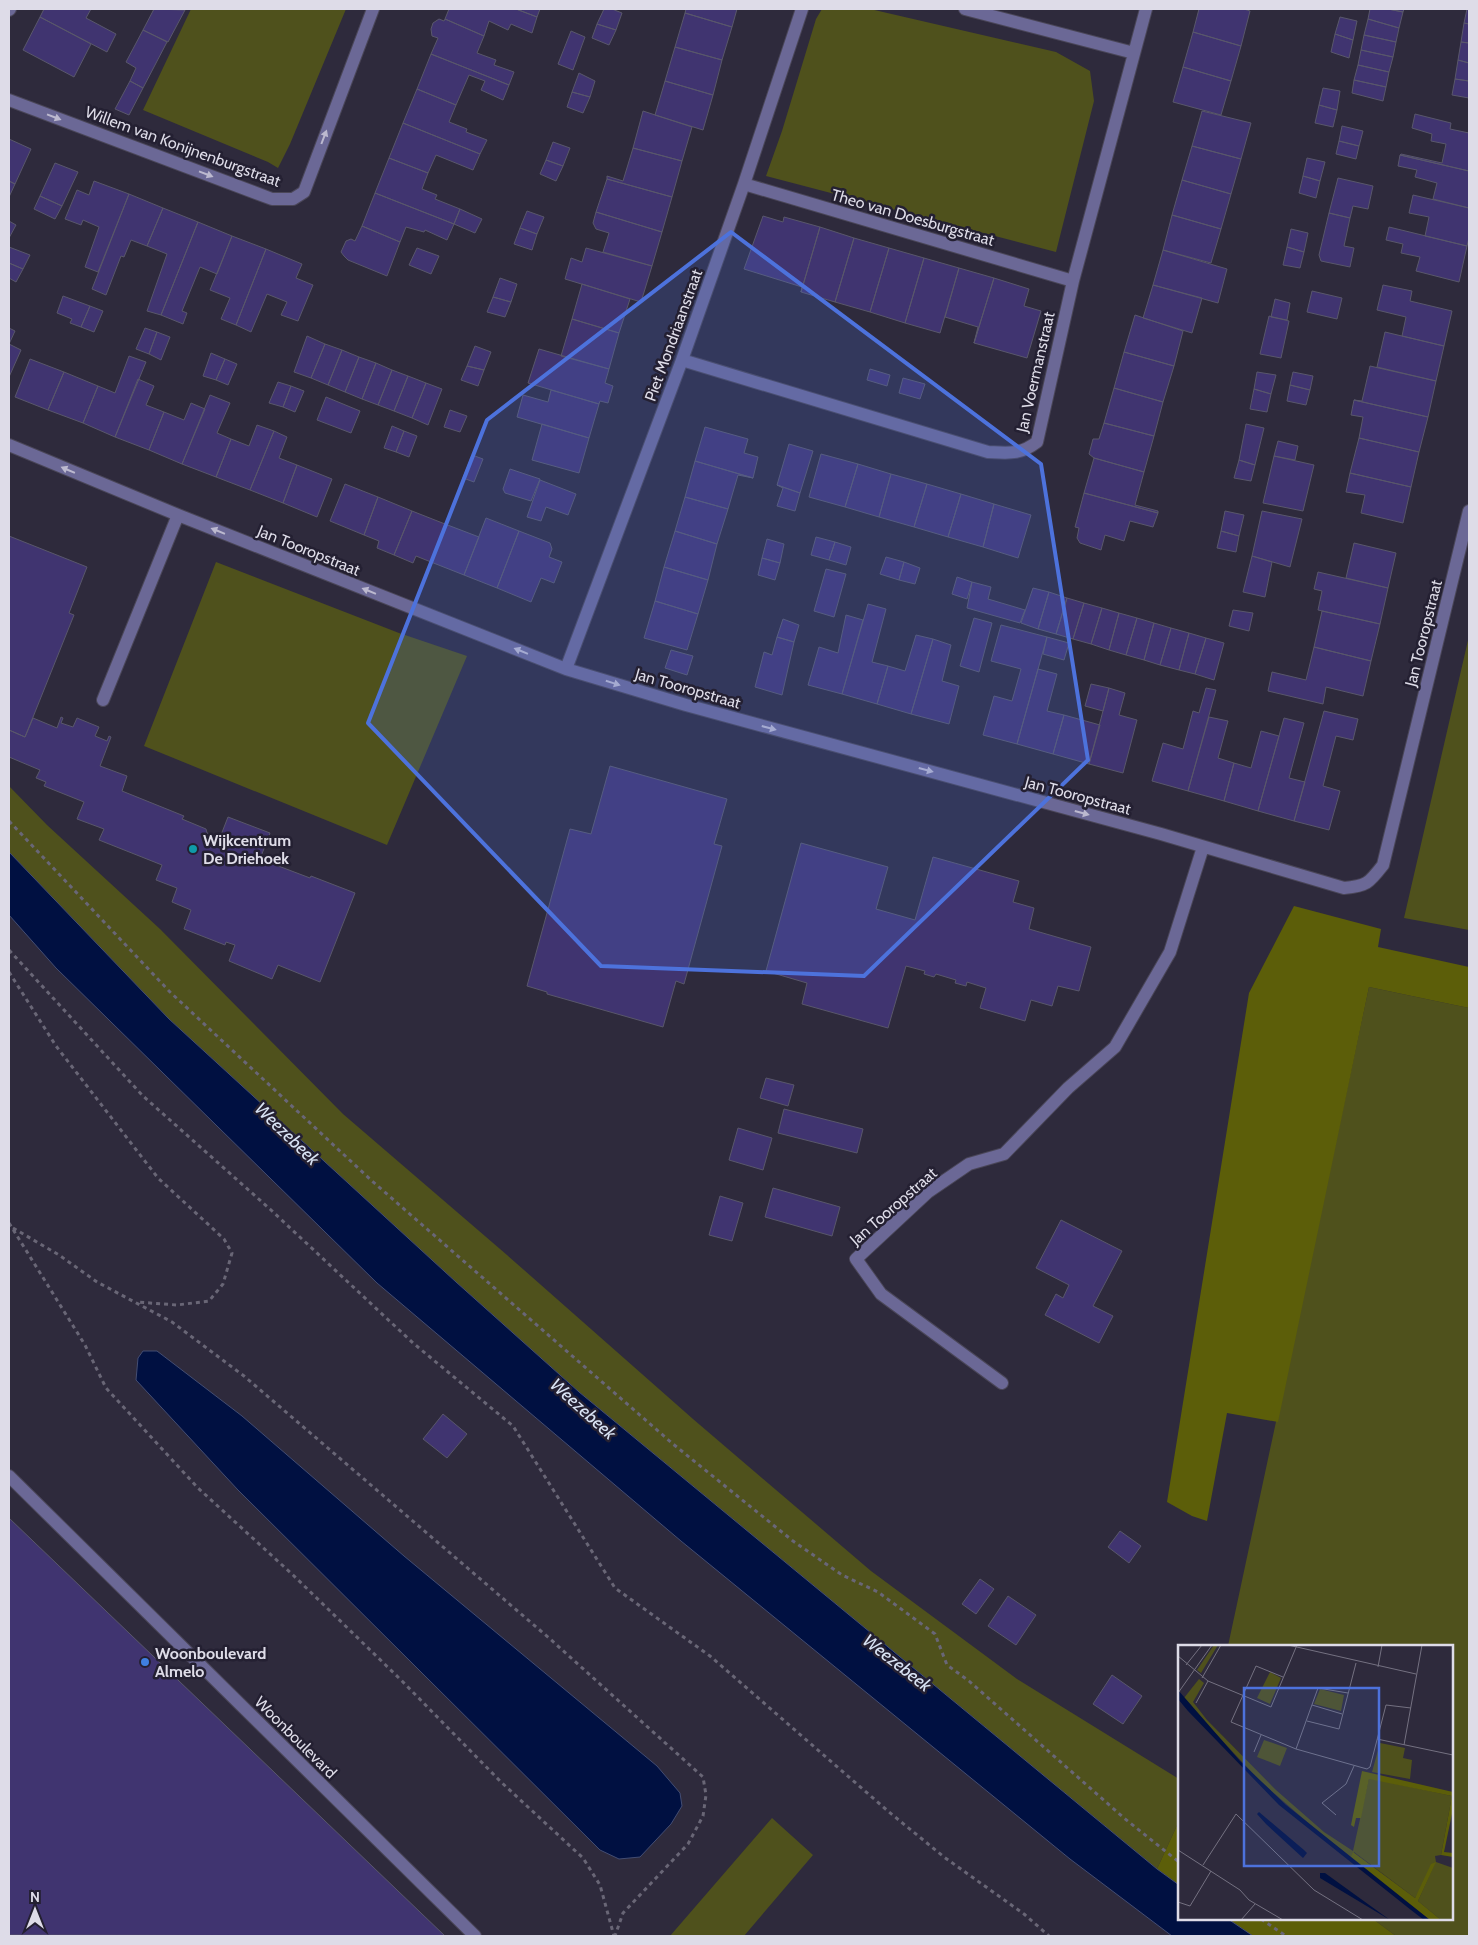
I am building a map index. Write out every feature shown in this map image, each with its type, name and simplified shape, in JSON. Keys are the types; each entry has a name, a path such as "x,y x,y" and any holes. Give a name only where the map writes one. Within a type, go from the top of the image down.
{"street":[{"name":"Willem van Konijnenburgstraat","path":"9,100 272,199 292,199 304,192 373,9"},
{"name":"Piet Mondriaanstraat","path":"566,669 682,360 744,184 802,9"},
{"path":"965,9 1134,53"},
{"name":"Jan Voermanstraat","path":"682,360 988,452 1011,454 1026,450 1037,442 1073,281 1146,9"},
{"name":"Theo van Doesburgstraat","path":"744,184 1073,281"},
{"name":"Jan Tooropstraat","path":"9,445 178,515 566,669 686,705 1203,847 1344,888 1362,886 1383,865 1464,557 1469,511"},
{"path":"103,700 178,515"},
{"name":"Jan Tooropstraat","path":"1002,1383 881,1294 856,1259 928,1192 969,1164 1004,1154 1068,1088 1115,1047 1170,952 1203,847"},
{"name":"Woonboulevard","path":"9,1476 475,1936"}],"path":[{"path":"9,821 170,992 372,1181 673,1444 793,1541 842,1575 878,1592 935,1634 947,1665 969,1681 1124,1818 1178,1861"},
{"path":"9,950 143,1096 271,1210 413,1343 513,1426 615,1588 710,1656 889,1812 944,1857 1024,1914 1049,1936"},
{"path":"9,972 56,1046 158,1178 224,1239 232,1253 223,1284 209,1301 178,1305 134,1302"},
{"path":"9,1223 85,1345 106,1388 198,1488 293,1575 401,1680 501,1782 583,1858 600,1885 614,1936"},
{"path":"13,1228 59,1255 96,1282 172,1322 244,1376 549,1638 703,1777 706,1795 704,1816 688,1844 623,1913 614,1936"},
{"path":"1262,1920 1286,1936"}],"highlighted area":[{"path":"731,232 1041,464 1088,760 864,976 601,966 368,723 487,420"}],"shaded area":[{"path":"191,9 346,9 290,144 278,168 268,162 143,110"},
{"path":"822,9 870,9 1056,52 1090,71 1094,101 1056,252 766,176 782,131 816,19"},
{"path":"216,562 399,633 467,656 387,845 144,746"},
{"path":"1469,636 1469,930 1404,918"},
{"path":"9,786 47,825 160,929 343,1114 693,1419 871,1571 1017,1679 1178,1778 1178,1823 1157,1869 579,1392 169,1019 9,852"},
{"path":"1294,906 1381,929 1378,947 1469,967 1469,1008 1369,987 1278,1422 1227,1413 1207,1521 1192,1516 1167,1502 1249,993"},
{"path":"1369,987 1469,1008 1469,1936 1396,1936 1374,1920 1453,1920 1453,1645 1228,1645"},
{"path":"772,1818 813,1855 744,1936 670,1936"},
{"path":"1178,1823 1178,1884 1157,1869"},
{"path":"1229,1920 1374,1920 1396,1936 1253,1936"}],"water":[{"name":"Weezebeek","path":"9,852 169,1019 579,1392 1157,1869 1178,1884 1178,1920 1229,1920 1253,1936 1172,1936 1070,1859 681,1541 377,1283 56,968 9,915"},
{"path":"143,1351 157,1351 242,1416 404,1556 657,1766 680,1793 682,1806 671,1824 640,1857 619,1859 600,1850 238,1490 136,1380 138,1358"}],"building":[{"path":"44,9 91,9 86,18 116,34 107,52 40,17"},
{"path":"154,9 185,10 168,42 143,30"},
{"path":"449,9 516,9 537,17 532,33 511,24 508,30 489,21 484,36 445,19"},
{"path":"516,9 540,9 537,17"},
{"path":"604,9 612,9 622,13 616,30 597,24"},
{"path":"686,9 737,9 732,27 685,13"},
{"path":"1199,9 1244,9 1250,11 1241,46 1193,32"},
{"path":"1370,9 1388,9 1403,12 1399,28 1368,19"},
{"path":"1388,9 1404,9 1403,12"},
{"path":"1467,9 1469,9 1469,24 1464,23"},
{"path":"685,13 732,27 722,60 675,47"},
{"path":"40,17 91,44 74,77 23,50"},
{"path":"1340,17 1357,21 1353,40 1335,34"},
{"path":"439,19 444,21 445,19 484,36 477,53 496,60 494,65 514,72 509,85 431,54 438,38 432,36 431,29 433,23"},
{"path":"1368,19 1399,28 1396,42 1364,35"},
{"path":"1464,23 1469,24 1469,43 1461,42"},
{"path":"597,24 616,30 609,45 592,38"},
{"path":"143,30 167,42 143,88 130,81 136,68 126,62"},
{"path":"571,31 585,37 573,70 558,64"},
{"path":"1193,32 1241,46 1231,81 1183,67"},
{"path":"1335,34 1353,40 1349,58 1331,52"},
{"path":"1364,35 1396,42 1393,57 1361,50"},
{"path":"1461,42 1469,43 1469,63 1458,60"},
{"path":"675,47 722,60 713,95 665,81"},
{"path":"1361,50 1393,57 1389,72 1358,65"},
{"path":"431,54 509,85 503,100 481,90 485,81 469,75 456,105 417,89"},
{"path":"1458,60 1469,63 1469,81 1455,79"},
{"path":"1358,65 1389,72 1386,87 1354,80"},
{"path":"1183,67 1231,81 1221,115 1173,102"},
{"path":"579,73 595,81 590,97 572,92"},
{"path":"1455,79 1469,81 1469,98 1452,95"},
{"path":"1354,80 1386,87 1383,101 1352,93"},
{"path":"130,81 143,88 129,115 115,109"},
{"path":"665,81 713,95 703,130 655,115"},
{"path":"1323,88 1340,91 1337,110 1319,105"},
{"path":"417,89 456,105 449,122 467,129 466,132 487,140 480,154 403,123"},
{"path":"572,92 590,97 583,113 567,107"},
{"path":"1319,105 1337,110 1333,127 1315,123"},
{"path":"643,111 692,127 682,161 633,148"},
{"path":"1202,111 1251,123 1241,159 1192,146"},
{"path":"1415,114 1451,123 1450,129 1469,133 1469,171 1400,155 1442,163 1446,144 1431,141 1432,134 1412,128"},
{"path":"403,123 480,154 473,170 436,155 428,173 389,158"},
{"path":"1342,126 1363,131 1359,146 1339,141"},
{"path":"9,139 31,149 15,184 9,181"},
{"path":"1339,141 1359,146 1356,159 1336,154"},
{"path":"553,142 570,148 563,166 546,160"},
{"path":"1192,146 1241,159 1231,194 1182,180"},
{"path":"633,148 682,161 672,197 607,179 607,176 623,181"},
{"path":"1400,155 1469,171 1469,208 1433,199 1437,183 1415,177 1417,170 1398,166"},
{"path":"389,158 428,173 422,189 437,195 435,199 460,209 454,224 375,193"},
{"path":"1307,158 1325,162 1320,181 1303,176"},
{"path":"546,160 563,166 556,181 540,174"},
{"path":"55,163 78,172 62,206 40,196"},
{"path":"1303,176 1320,181 1316,198 1299,193"},
{"path":"1338,178 1373,186 1368,209 1353,206 1350,218 1329,213"},
{"path":"607,179 672,197 662,232 596,212"},
{"path":"1182,180 1231,194 1221,229 1172,215"},
{"path":"9,181 15,184 9,197"},
{"path":"94,181 129,194 98,272 85,267 99,227 83,220 81,225 65,219 77,190 89,195"},
{"path":"375,193 454,224 447,240 425,230 424,232 406,227 400,242 362,226"},
{"path":"129,194 163,208 147,246 131,240 124,257 121,256 106,295 92,289"},
{"path":"1413,195 1469,208 1469,238 1467,246 1425,236 1429,217 1409,213"},
{"path":"40,196 62,206 55,219 34,209"},
{"path":"163,208 198,222 161,315 147,311 167,254 147,246"},
{"path":"460,209 482,219 475,233 454,224"},
{"path":"527,211 544,217 537,234 520,228"},
{"path":"596,212 662,232 652,266 603,252 609,233 596,229 593,223"},
{"path":"1329,213 1350,218 1344,246 1354,248 1350,267 1321,261 1319,255"},
{"path":"1172,215 1221,229 1211,263 1163,250"},
{"path":"763,216 783,222 784,217 820,227 801,292 802,287 744,269"},
{"path":"9,221 16,225 9,238"},
{"path":"198,222 232,236 217,274 200,267 182,311 187,313 183,324 161,315"},
{"path":"362,226 400,242 387,276 348,260 341,252 346,241 351,239 355,241"},
{"path":"820,227 854,238 835,302 801,292"},
{"path":"1389,227 1467,246 1459,282 1416,271 1420,257 1401,253 1403,244 1386,240"},
{"path":"520,228 537,234 532,250 514,244"},
{"path":"1291,229 1308,233 1304,252 1287,247"},
{"path":"232,236 266,249 236,325 221,319 230,298 210,290"},
{"path":"854,238 889,248 870,312 835,302"},
{"path":"9,247 30,255 23,269 9,263"},
{"path":"1287,247 1304,252 1300,268 1283,265"},
{"path":"417,248 439,256 431,274 409,265"},
{"path":"586,248 652,266 641,302 565,279 571,258 582,262"},
{"path":"889,248 924,258 905,323 870,312"},
{"path":"266,249 302,264 296,278 313,285 298,321 281,315 287,302 267,294 251,332 236,325"},
{"path":"1163,250 1227,269 1218,303 1153,285"},
{"path":"924,258 959,268 940,333 905,323"},
{"path":"9,263 23,269 16,282 9,278"},
{"path":"959,268 994,278 974,343 978,327 945,317"},
{"path":"500,278 517,284 511,302 493,297"},
{"path":"994,278 1029,289 1024,306 1041,311 1027,358 974,343"},
{"path":"582,284 630,299 619,333 572,319"},
{"path":"1153,285 1202,298 1192,333 1143,318"},
{"path":"1383,285 1412,291 1410,301 1452,311 1444,346 1402,336 1406,317 1377,310"},
{"path":"1312,291 1342,298 1337,319 1307,312"},
{"path":"63,296 90,306 81,327 70,323 72,319 57,313"},
{"path":"493,297 511,302 505,317 487,312"},
{"path":"1275,299 1290,303 1287,320 1271,317"},
{"path":"90,306 103,311 94,332 81,327"},
{"path":"1135,315 1183,331 1174,366 1124,352"},
{"path":"1269,316 1289,321 1281,358 1260,354"},
{"path":"572,319 619,333 609,369 561,356"},
{"path":"9,328 15,331 9,344"},
{"path":"145,328 157,332 149,354 136,349"},
{"path":"157,332 170,337 161,360 149,354"},
{"path":"1385,332 1444,346 1436,381 1377,367"},
{"path":"307,336 325,344 311,378 294,372"},
{"path":"9,344 21,350 9,377"},
{"path":"325,344 342,350 328,385 311,378"},
{"path":"475,346 491,352 484,370 467,366"},
{"path":"539,349 609,369 605,383 613,386 608,403 600,401 599,404 528,383"},
{"path":"342,350 359,357 345,392 328,385"},
{"path":"1124,352 1174,366 1163,402 1114,388"},
{"path":"211,353 225,359 216,380 203,376"},
{"path":"129,356 146,362 115,437 83,423 98,386 115,393"},
{"path":"359,357 376,363 362,399 345,392"},
{"path":"30,359 64,372 48,410 15,397"},
{"path":"225,359 237,364 228,385 216,380"},
{"path":"376,363 392,370 378,405 362,399"},
{"path":"467,366 484,370 478,386 461,380"},
{"path":"1370,366 1436,381 1428,417 1354,400 1362,401"},
{"path":"870,369 890,375 887,386 867,380"},
{"path":"392,370 408,376 394,411 378,405"},
{"path":"64,372 98,386 83,423 48,410"},
{"path":"1257,372 1276,375 1271,394 1254,389"},
{"path":"1293,372 1313,376 1310,390 1290,385"},
{"path":"408,376 426,383 412,418 394,411"},
{"path":"903,378 925,384 920,399 899,393"},
{"path":"138,379 154,386 146,405 164,412 149,450 115,437"},
{"path":"278,382 291,386 283,407 269,403"},
{"path":"426,383 442,389 428,425 412,418"},
{"path":"1290,385 1310,390 1306,405 1287,401"},
{"path":"291,386 304,391 295,412 283,407"},
{"path":"1114,388 1163,402 1154,436 1104,423"},
{"path":"1254,389 1271,394 1267,412 1250,409"},
{"path":"551,390 599,404 589,438 517,417 523,395 548,402"},
{"path":"210,395 230,403 217,433 231,439 216,477 182,464"},
{"path":"326,397 360,411 351,433 317,420"},
{"path":"1354,400 1428,417 1419,452 1359,438 1363,417 1351,415"},
{"path":"191,403 205,409 182,464 149,450 164,412 184,420"},
{"path":"450,410 467,416 460,432 444,427"},
{"path":"1104,423 1154,436 1144,472 1094,458 1089,454 1093,439 1099,439"},
{"path":"542,424 589,438 579,473 532,460"},
{"path":"1246,424 1264,428 1255,465 1239,460"},
{"path":"257,425 274,431 250,490 216,477 231,439 249,446"},
{"path":"392,426 404,431 396,452 384,448"},
{"path":"705,427 748,439 744,453 758,457 753,478 695,461"},
{"path":"274,431 287,437 279,458 297,465 283,503 250,490"},
{"path":"404,431 417,436 409,457 396,452"},
{"path":"1359,438 1419,452 1411,487 1350,473"},
{"path":"1278,441 1298,446 1295,460 1274,456"},
{"path":"789,444 813,451 800,493 777,485"},
{"path":"821,454 858,464 845,507 809,497"},
{"path":"472,455 483,459 474,482 463,478"},
{"path":"1274,456 1314,465 1303,511 1263,503"},
{"path":"1094,458 1144,472 1135,505 1158,511 1158,513 1084,493"},
{"path":"1239,460 1255,465 1251,481 1234,478"},
{"path":"695,461 753,478 738,475 728,509 685,497"},
{"path":"858,464 891,474 879,517 845,507"},
{"path":"297,465 332,479 317,517 283,503"},
{"path":"510,469 540,479 531,501 505,493 503,489"},
{"path":"1350,473 1411,487 1403,523 1361,513 1365,495 1346,492"},
{"path":"891,474 927,484 914,527 879,517"},
{"path":"540,480 576,494 568,515 546,507 541,521 527,517"},
{"path":"345,484 378,497 364,535 330,521"},
{"path":"927,484 961,494 948,537 914,527"},
{"path":"777,485 800,493 795,511 777,506 783,488"},
{"path":"1084,493 1158,513 1153,527 1130,521 1124,541 1105,535 1101,550 1080,543 1077,538 1079,528 1075,527"},
{"path":"961,494 994,504 983,547 948,537"},
{"path":"378,497 412,511 394,555 377,548 379,541 364,535"},
{"path":"685,497 728,509 717,544 675,531"},
{"path":"994,504 1031,515 1018,558 983,547"},
{"path":"412,511 445,524 431,562 416,556 413,563 394,555"},
{"path":"1225,511 1244,515 1239,536 1221,531"},
{"path":"1262,511 1302,519 1290,567 1252,556"},
{"path":"486,518 519,531 497,588 464,575"},
{"path":"445,524 479,537 464,575 431,562"},
{"path":"519,531 550,543 552,549 549,557 562,562 554,583 541,578 531,602 497,588"},
{"path":"675,531 717,544 708,580 664,567"},
{"path":"1221,531 1239,536 1236,552 1217,548"},
{"path":"9,536 87,567 69,613 74,615 25,737 9,730"},
{"path":"816,537 835,542 829,560 811,555"},
{"path":"767,539 784,544 780,563 762,558"},
{"path":"835,542 851,547 846,565 829,560"},
{"path":"1354,543 1396,553 1388,588 1346,578"},
{"path":"1252,556 1272,562 1265,597 1243,592"},
{"path":"886,557 904,562 899,580 880,574"},
{"path":"762,558 780,563 775,580 758,575"},
{"path":"904,562 920,568 915,584 899,580"},
{"path":"664,567 708,580 698,614 655,601"},
{"path":"826,569 846,574 834,617 814,611"},
{"path":"1318,572 1388,588 1380,624 1318,610 1322,591 1314,589"},
{"path":"957,577 972,582 967,599 952,594"},
{"path":"972,582 991,587 988,599 1025,610 1020,623 967,608"},
{"path":"1033,588 1049,592 1038,629 1021,623"},
{"path":"1049,592 1067,598 1056,634 1038,629"},
{"path":"1067,598 1084,603 1073,639 1056,634"},
{"path":"655,601 698,614 687,650 644,638"},
{"path":"1084,603 1102,608 1091,644 1073,639"},
{"path":"868,604 886,609 872,662 888,666 877,704 842,694"},
{"path":"1102,608 1119,613 1109,650 1091,644"},
{"path":"1233,610 1253,613 1249,631 1229,626"},
{"path":"1322,611 1380,624 1371,661 1314,647"},
{"path":"1119,613 1137,618 1126,655 1109,650"},
{"path":"846,615 863,620 842,694 808,685 819,647 838,653"},
{"path":"974,618 992,623 979,672 960,666"},
{"path":"1137,618 1154,623 1144,660 1126,655"},
{"path":"783,619 799,625 794,642 777,637"},
{"path":"1154,623 1171,628 1160,665 1144,660"},
{"path":"1001,625 1047,637 1017,744 983,735 994,696 1012,701 1021,669 991,661"},
{"path":"1171,628 1189,633 1179,670 1160,665"},
{"path":"1189,633 1206,638 1195,674 1179,670"},
{"path":"916,635 933,639 911,714 877,704 888,666 905,671"},
{"path":"777,637 794,642 782,695 755,687 764,652 772,655"},
{"path":"1047,637 1069,643 1064,660 1043,654"},
{"path":"1206,638 1224,643 1214,680 1195,674"},
{"path":"933,639 951,645 942,681 959,686 949,724 911,714"},
{"path":"1314,647 1371,661 1363,696 1326,687 1323,704 1268,691 1272,672 1306,680"},
{"path":"671,650 693,656 687,675 665,668"},
{"path":"1038,669 1057,674 1047,711 1064,715 1053,754 1017,744"},
{"path":"1091,684 1109,688 1103,711 1085,706"},
{"path":"1109,688 1125,693 1119,715 1137,720 1123,773 1089,764"},
{"path":"1206,688 1216,690 1188,791 1152,781 1163,743 1183,749 1193,711 1199,713"},
{"path":"1324,711 1358,719 1353,740 1336,736 1323,786 1340,791 1329,830 1294,821"},
{"path":"1064,715 1100,725 1089,764 1053,754"},
{"name":"Wijkcentrum De Driehoek","path":"61,717 63,718 61,723 73,727 77,718 99,727 95,736 107,741 109,736 111,737 100,766 127,776 122,791 184,816 182,819 206,829 207,833 217,837 221,835 228,817 270,833 260,859 355,893 320,982 278,965 272,979 229,961 235,945 226,942 225,945 184,929 191,910 172,902 177,888 156,880 162,865 99,840 104,829 77,819 84,802 44,786 46,782 36,778 40,770 9,757 9,730 25,737 33,718 57,728"},
{"path":"1209,717 1228,721 1218,758 1234,763 1224,801 1188,791"},
{"path":"1284,718 1304,723 1289,778 1305,782 1294,821 1258,811"},
{"path":"1261,731 1279,736 1258,811 1224,801 1234,763 1251,768"},
{"path":"610,766 727,799 714,844 722,846 684,984 676,981 663,1027 547,994 547,992 527,986 570,829 591,834"},
{"path":"801,843 888,867 876,909 915,920 933,857 1019,881 1013,902 1034,908 1029,929 1091,947 1079,991 1058,986 1052,1006 1031,1000 1025,1021 980,1008 986,988 967,982 966,986 955,983 956,980 936,974 934,977 924,974 925,971 906,966 888,1028 802,1004 807,983 766,971"},
{"path":"766,1078 794,1085 788,1106 760,1098"},
{"path":"784,1109 863,1129 857,1153 778,1133"},
{"path":"738,1128 772,1138 763,1170 729,1160"},
{"path":"773,1188 840,1207 832,1236 765,1217"},
{"path":"720,1196 743,1203 732,1241 709,1235"},
{"path":"1061,1220 1122,1251 1093,1306 1113,1316 1099,1343 1045,1315 1056,1294 1063,1298 1069,1285 1036,1268"},
{"path":"443,1414 467,1434 447,1458 423,1439"},
{"name":"Woonboulevard Almelo","path":"9,1518 445,1936 9,1935"},
{"path":"1120,1531 1141,1546 1129,1563 1108,1547"},
{"path":"980,1579 994,1589 976,1614 962,1604"},
{"path":"1008,1596 1036,1615 1016,1645 988,1626"},
{"path":"1112,1675 1142,1696 1123,1724 1093,1704"}],"place":[{"name":"Wijkcentrum De Driehoek","path":"193,849"},
{"name":"Woonboulevard Almelo","path":"145,1662"}]}
